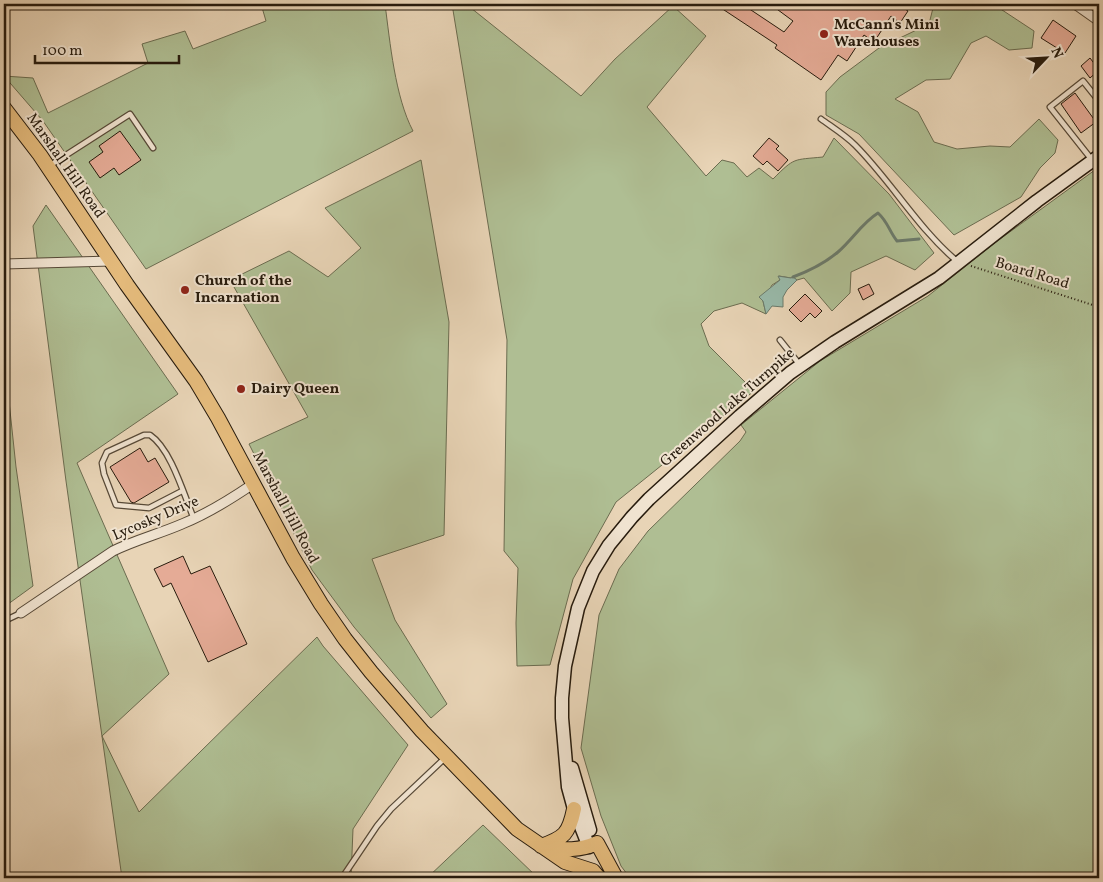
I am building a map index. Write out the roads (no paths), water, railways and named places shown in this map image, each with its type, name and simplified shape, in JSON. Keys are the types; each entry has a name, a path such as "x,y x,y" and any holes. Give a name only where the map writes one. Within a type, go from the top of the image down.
{"main road":[{"name":"Marshall Hill Road","path":"4,108 48,166 111,261 196,380 293,558 340,632 371,672 446,757 517,829 540,846 566,850 593,845"},
{"name":"Greenwood Lake Turnpike","path":"616,878 593,845 574,809 568,787 562,704 565,666 578,608 586,586 600,558 632,516 740,416 800,366 835,342 923,289 1037,201 1096,159"},
{"name":"Greenwood Lake Turnpike","path":"565,744 593,845 605,878"},
{"path":"540,846 565,835 571,824 574,809"},
{"path":"540,846 565,862 593,871 599,878"}],"street":[{"path":"1074,4 1099,21"},
{"path":"4,264 111,261"},
{"name":"Lycosky Drive","path":"21,613 113,552 128,544 194,519 253,484"}],"lane":[{"path":"1096,159 1050,107 1083,80 1099,101"},
{"path":"48,166 130,114 153,148"},
{"path":"821,119 854,143 932,235 959,262"},
{"path":"780,340 800,366"},
{"path":"182,491 149,508 116,504 104,474 102,463 107,452 144,435 150,435 167,452 194,519"},
{"path":"4,621 21,613"},
{"path":"342,878 376,826 391,809 446,757"}],"waterway":[{"path":"793,277 833,256 867,221 878,213 897,241 919,239"}],"place":[{"name":"McCann's Mini Warehouses","path":"824,34"},
{"name":"Church of the Incarnation","path":"185,290"},
{"name":"Dairy Queen","path":"241,389"}]}
